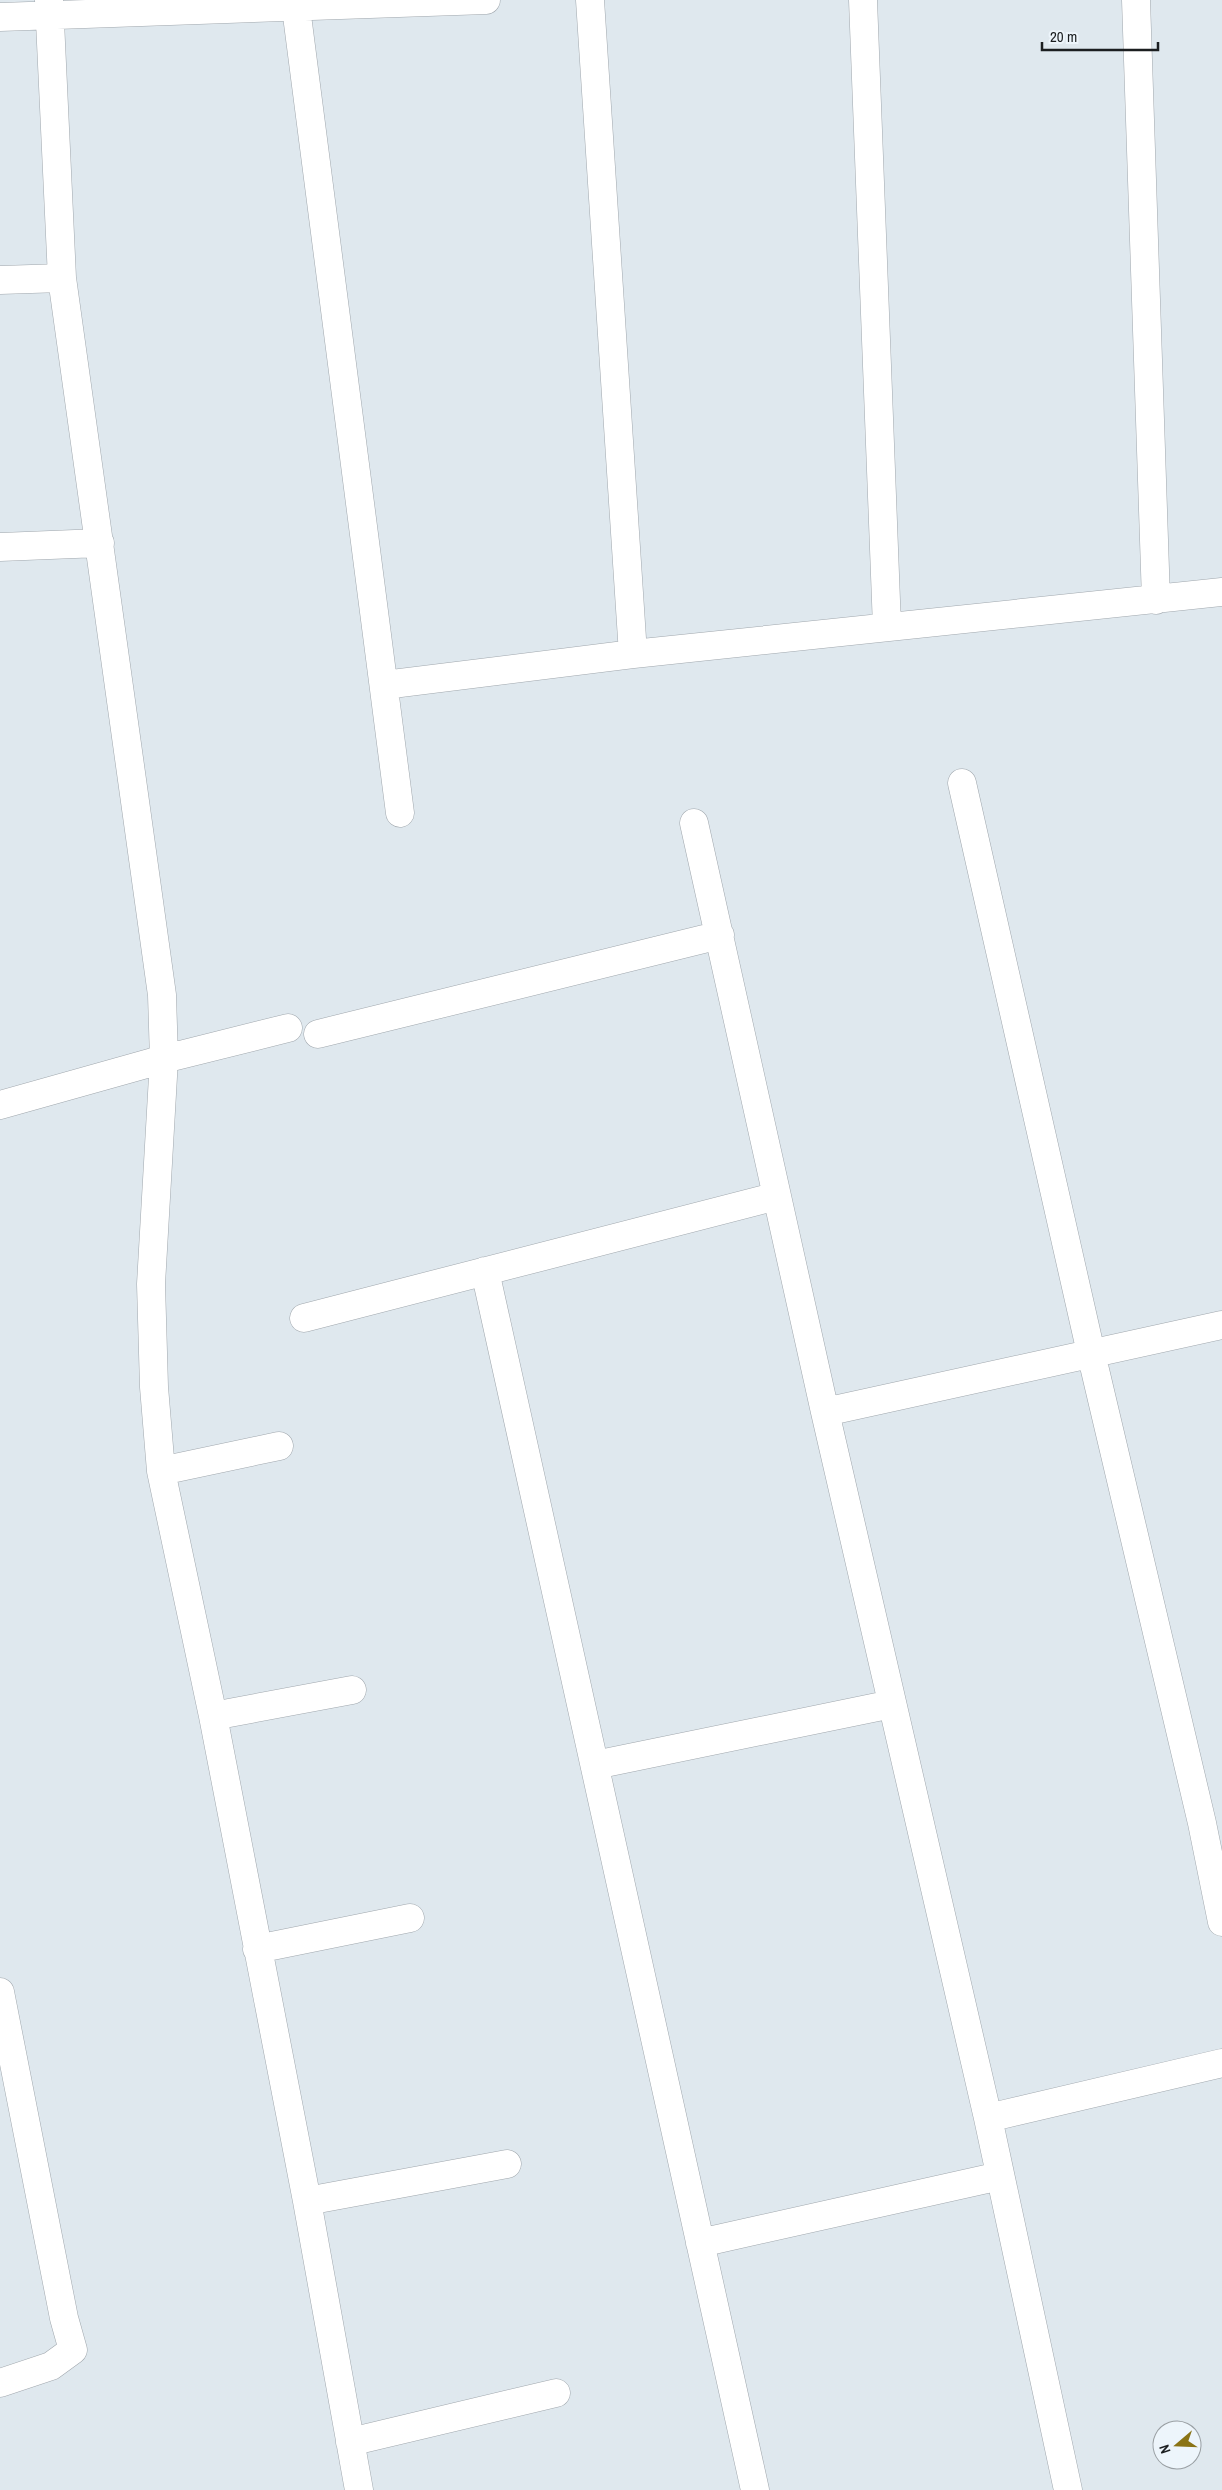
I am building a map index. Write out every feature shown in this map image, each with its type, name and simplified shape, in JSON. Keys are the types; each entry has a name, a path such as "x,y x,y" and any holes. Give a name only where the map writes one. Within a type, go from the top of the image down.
{"street":[{"path":"0,17 51,8 486,0"},
{"path":"590,0 633,654"},
{"path":"863,0 887,627"},
{"path":"1136,0 1156,600"},
{"path":"295,3 400,813"},
{"path":"51,8 62,278 162,995 164,1059 151,1284 154,1387 161,1471 213,1716 307,2201 359,2490"},
{"path":"0,280 62,278"},
{"path":"0,547 100,543"},
{"path":"384,685 633,654 1222,592"},
{"path":"962,783 1091,1353 1212,1821 1222,1922"},
{"path":"694,823 825,1412 988,2118 1068,2490"},
{"path":"318,1034 720,935"},
{"path":"0,1105 164,1059 288,1028"},
{"path":"304,1318 777,1196"},
{"path":"485,1271 755,2490"},
{"path":"825,1412 1222,1325"},
{"path":"161,1471 279,1446"},
{"path":"213,1716 352,1690"},
{"path":"595,1765 892,1704"},
{"path":"257,1950 410,1918"},
{"path":"0,1992 64,2318 73,2350 51,2366 0,2383"},
{"path":"988,2118 1222,2063"},
{"path":"307,2201 507,2164"},
{"path":"700,2243 1000,2176"},
{"path":"350,2442 556,2393"}]}
